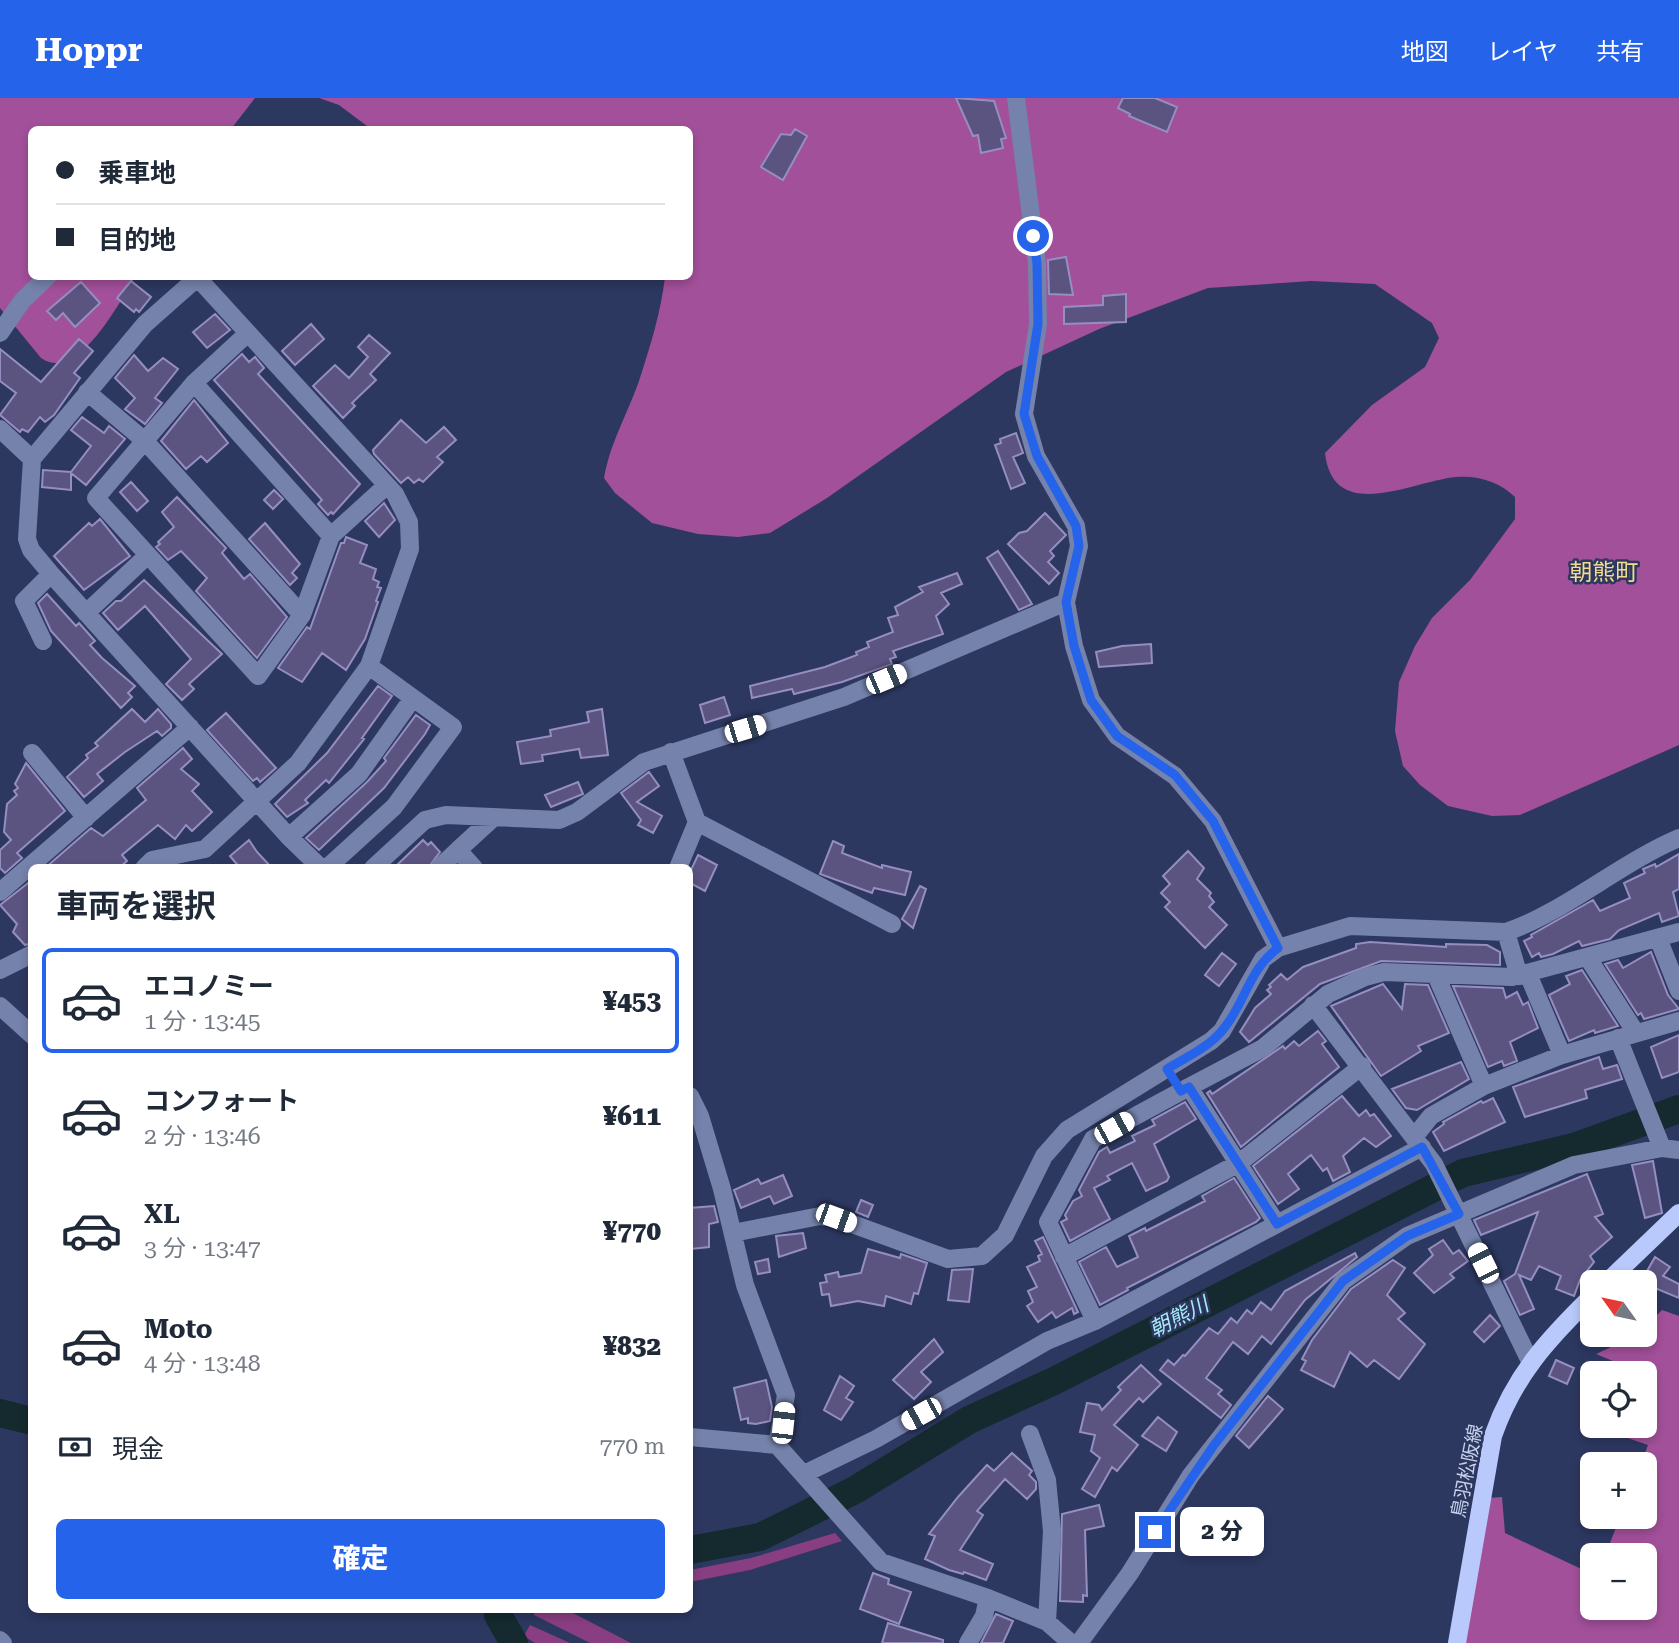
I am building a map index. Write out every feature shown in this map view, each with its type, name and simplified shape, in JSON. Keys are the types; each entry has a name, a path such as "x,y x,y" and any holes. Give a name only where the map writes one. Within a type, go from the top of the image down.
{"main road":[{"path":"1620,1270 1679,1213"},
{"name":"鳥羽松阪線","path":"1457,1643 1493,1436 1508,1397 1530,1361 1580,1309"}],"street":[{"path":"1016,98 1037,263 1038,324 1024,414 1037,456 1076,526 1079,546 1066,602 1074,646 1091,700 1117,736 1175,775 1213,821 1278,948"},
{"path":"0,333 22,301 44,280"},
{"path":"193,280 145,324 32,458 27,539 31,550 51,574 255,800 317,864"},
{"path":"148,864 152,860 205,849 255,800 299,763 369,666 410,549 409,522 395,494 199,280"},
{"path":"248,333 194,383 96,498 258,676 302,615 331,536 386,486"},
{"path":"194,383 331,536"},
{"path":"87,392 145,441 302,615"},
{"path":"0,429 32,458"},
{"path":"86,613 148,555"},
{"path":"43,641 23,601 51,574"},
{"path":"377,864 425,820 446,815 559,820 577,812 644,762 844,697 1066,602"},
{"path":"331,864 394,807 453,727 369,666"},
{"path":"289,837 359,774 413,698"},
{"path":"33,864 190,727"},
{"path":"671,752 696,822 680,864"},
{"path":"33,753 86,818"},
{"path":"443,864 493,818"},
{"path":"696,822 892,923"},
{"path":"733,1233 820,1216 836,1218 948,1259 982,1256 996,1247 1005,1235 1044,1156 1067,1130 1167,1069 1222,1031 1263,959 1278,948 1350,926 1506,932 1524,926 1605,877 1679,838"},
{"path":"458,850 470,864"},
{"path":"0,892 28,868"},
{"path":"1506,932 1523,975 1562,1055"},
{"path":"1095,1321 1048,1222 1093,1139 1263,1048 1313,1005 1346,985 1384,972 1494,978 1523,975 1679,932"},
{"path":"1658,938 1679,991"},
{"path":"0,970 28,956"},
{"path":"1588,958 1636,1033"},
{"path":"1436,975 1484,1086"},
{"path":"1313,1005 1434,1164 1530,1361"},
{"path":"0,1006 28,1031"},
{"path":"804,1474 876,1439 1047,1341 1095,1321 1277,1224 1419,1142 1431,1115 1484,1086 1562,1055 1679,1021"},
{"path":"1079,1643 1130,1573 1191,1475 1343,1281 1407,1236 1458,1212 1574,1165 1671,1149 1655,1126 1632,1065 1618,1038"},
{"path":"1063,1257 1240,1163 1362,1066"},
{"path":"1167,1069 1240,1163 1277,1224"},
{"path":"693,1102 700,1116 745,1285 786,1395 777,1445"},
{"path":"1030,1434 1047,1480 1052,1531 1047,1622"},
{"path":"693,1437 777,1445 881,1562 988,1598 1047,1622 1071,1643"},
{"path":"968,1643 984,1616 988,1598"}],"shaded area":[{"path":"0,98 255,98 233,126 28,126 28,280 133,280 108,320 83,350 69,360 55,363 41,358 0,308"},
{"path":"319,98 1679,98 1679,745 1520,815 1492,816 1448,806 1420,785 1403,766 1395,731 1399,682 1415,646 1432,618 1470,580 1515,519 1515,497 1496,484 1480,478 1456,477 1377,494 1359,493 1343,488 1331,475 1325,453 1372,405 1425,367 1439,338 1432,323 1375,284 1311,281 1208,288 1099,329 1006,372 827,498 770,533 738,537 698,534 652,523 615,493 604,478 610,453 647,355 665,280 693,280 693,126 367,126 339,105"},
{"path":"1662,1310 1679,1316 1679,1643 1463,1643 1489,1498 1502,1497 1505,1533 1580,1568 1580,1620 1657,1620 1657,1543 1610,1543 1615,1529 1657,1529 1657,1452 1646,1452 1648,1445 1628,1438 1657,1438 1657,1361 1613,1361 1596,1354 1609,1348 1657,1348 1657,1315"},
{"path":"835,1533 842,1541 750,1570 693,1581 693,1569 751,1558"},
{"path":"573,1613 631,1643 590,1643 534,1615"},
{"path":"530,1625 570,1643 535,1643 524,1636"}],"building":[{"path":"956,98 994,101 1006,138 1001,139 1003,148 981,153 978,135 973,136"},
{"path":"1123,98 1155,98 1177,107 1167,132 1129,116 1130,114 1118,108"},
{"path":"795,129 807,136 783,180 761,167 781,134 791,135"},
{"path":"1066,257 1073,295 1049,294 1048,260"},
{"path":"131,281 151,297 139,312 136,309 134,312 117,298"},
{"path":"81,282 100,303 75,327 63,313 56,320 47,311"},
{"path":"1126,294 1126,322 1064,324 1064,307 1103,305 1103,296"},
{"path":"215,314 230,330 207,348 193,332"},
{"path":"311,324 324,339 295,365 282,351"},
{"path":"369,335 390,353 370,374 376,380 352,403 355,406 343,418 313,386 335,365 349,378 368,357 358,347"},
{"path":"79,339 93,351 74,373 80,378 54,415 45,422 40,417 28,432 22,429 20,432 0,415 16,393 0,381 0,349 41,382"},
{"path":"242,354 249,362 255,357 264,368 258,374 360,484 333,514 331,512 328,515 318,504 322,500 214,380"},
{"path":"134,355 148,371 163,358 178,369 155,398 162,403 145,424 125,409 135,398 115,378"},
{"path":"194,400 228,443 207,462 201,456 186,469 161,441"},
{"path":"82,417 104,433 109,426 125,439 86,485 71,473 71,490 42,487 43,470 71,472 91,446 71,430"},
{"path":"401,420 426,443 444,427 456,440 437,457 443,462 423,482 419,479 414,483 408,477 401,483 374,454 373,450"},
{"path":"1016,433 1023,453 1013,457 1025,483 1011,489 995,445 1001,443 1000,439"},
{"path":"131,482 148,501 137,511 120,492"},
{"path":"274,490 283,499 273,509 264,500"},
{"path":"177,497 226,548 222,553 244,579 250,574 287,617 257,658 196,591 207,578 181,551 168,560 156,547 174,527 162,512"},
{"path":"384,503 395,520 379,537 365,521"},
{"path":"1045,513 1066,535 1050,551 1054,556 1048,562 1059,573 1049,584 1008,544 1019,533 1027,531"},
{"path":"100,519 130,556 84,590 54,556 89,523 92,526"},
{"path":"265,523 300,564 292,573 297,578 290,585 249,539"},
{"path":"346,537 367,545 360,563 376,569 373,579 379,582 377,587 381,588 376,601 378,602 365,639 346,670 322,653 302,682 278,668 307,627 310,629 341,543 344,543"},
{"path":"998,551 1032,604 1019,610 987,558"},
{"path":"957,573 962,584 941,593 949,604 936,616 943,634 893,651 896,657 890,659 892,664 842,682 794,694 792,689 752,698 750,686 825,667 857,655 856,652 869,647 867,642 893,632 888,618 898,615 895,607 923,592 919,587"},
{"path":"144,580 222,654 189,684 194,689 182,700 166,684 191,659 145,606 118,630 103,613"},
{"path":"47,594 76,626 79,623 95,641 90,645 102,658 135,686 128,693 132,697 121,708 51,631 38,603"},
{"path":"1151,644 1152,663 1099,667 1096,652 1122,646"},
{"path":"378,686 392,696 362,738 364,739 329,783 326,780 305,800 308,803 287,817 275,804 327,753"},
{"path":"724,697 730,715 705,723 700,705"},
{"path":"132,709 145,722 158,709 171,724 171,728 162,736 157,731 97,774 103,781 84,797 67,777 88,758 86,755 98,746 95,743"},
{"path":"602,709 608,755 581,758 579,749 542,755 543,761 521,764 517,742 551,736 550,730 589,722 587,712"},
{"path":"226,713 276,768 260,782 257,778 253,781 207,730"},
{"path":"416,715 430,725 425,734 384,788 319,850 306,838 386,761 384,758"},
{"path":"183,748 192,759 181,769 199,784 192,791 212,812 192,831 186,825 175,839 158,825 122,855 127,861 124,864 50,864 91,828 103,836 146,800 137,788"},
{"path":"26,763 65,811 17,853 22,858 5,873 0,868 0,850 11,840 4,832 7,804 17,795 14,791 18,788 15,784"},
{"path":"649,772 659,786 637,802 662,816 653,833 638,825 641,820 621,793"},
{"path":"578,782 583,794 551,807 545,795"},
{"path":"249,840 268,864 237,864 230,856"},
{"path":"423,840 428,845 431,842 440,852 431,864 398,864"},
{"path":"833,841 844,846 842,853 882,868 882,865 911,872 905,895 874,888 872,893 820,874"},
{"path":"1188,851 1204,868 1197,879 1211,893 1209,896 1214,902 1209,907 1227,925 1205,948 1165,907 1170,902 1161,893 1170,884 1163,876"},
{"path":"1679,854 1679,889 1673,892 1679,916 1662,922 1659,913 1619,930 1610,939 1582,946 1579,941 1553,954 1541,957 1539,953 1532,957 1524,941 1532,937 1531,935 1593,900 1600,911 1630,898 1624,883 1645,873 1643,869 1655,864 1656,867"},
{"path":"698,855 717,865 705,891 693,885 693,866"},
{"path":"28,883 28,944 25,945 13,932 17,924 0,905"},
{"path":"920,886 926,889 913,928 902,919"},
{"path":"1370,942 1446,947 1446,944 1487,945 1500,952 1500,965 1381,961 1320,984 1249,1042 1240,1032 1255,1008 1271,994 1267,990 1271,987 1269,985 1281,974 1287,980 1303,967 1356,948 1356,944"},
{"path":"1651,952 1668,995 1679,1009 1644,1019 1641,1013 1638,1015 1605,964 1618,960 1623,968"},
{"path":"1222,953 1236,964 1219,986 1205,975"},
{"path":"1582,970 1618,1026 1595,1033 1594,1030 1569,1041 1549,995 1570,984 1566,976"},
{"path":"1383,984 1402,1009 1405,984 1428,985 1449,1033 1418,1046 1421,1051 1381,1076 1331,1006"},
{"path":"1453,986 1503,988 1506,998 1517,992 1523,1005 1528,1002 1538,1028 1510,1042 1517,1061 1504,1066 1502,1061 1488,1067"},
{"path":"1318,1031 1326,1041 1322,1044 1339,1067 1241,1147 1207,1093 1210,1091 1212,1094 1283,1046 1285,1049 1294,1041 1299,1046"},
{"path":"1679,1035 1679,1072 1662,1078 1651,1047"},
{"path":"1599,1057 1603,1069 1617,1065 1622,1079 1585,1090 1587,1098 1525,1117 1513,1087"},
{"path":"1461,1062 1469,1079 1417,1110 1406,1108 1392,1089"},
{"path":"1342,1096 1359,1116 1366,1110 1370,1116 1374,1114 1391,1136 1376,1147 1364,1138 1343,1156 1350,1172 1333,1181 1327,1168 1323,1171 1311,1155 1288,1174 1299,1189 1278,1204 1253,1166"},
{"path":"1493,1098 1505,1122 1444,1151 1433,1132 1444,1124 1443,1122 1481,1101 1483,1103"},
{"path":"1185,1102 1196,1119 1154,1144 1169,1177 1167,1181 1146,1191 1132,1163 1107,1176 1110,1180 1094,1188 1110,1219 1070,1241 1061,1222 1067,1219 1065,1215 1073,1201 1082,1196 1079,1190 1099,1152 1107,1147 1110,1153 1135,1141 1132,1136 1155,1125 1152,1120"},
{"path":"1653,1161 1662,1213 1645,1218 1632,1165"},
{"path":"1587,1174 1603,1214 1595,1217 1612,1237 1590,1256 1594,1262 1588,1270 1580,1270 1580,1280 1574,1296 1556,1289 1561,1276 1539,1266 1531,1280 1519,1275 1534,1309 1520,1315 1504,1281 1515,1274 1538,1212 1481,1235 1474,1220"},
{"path":"783,1175 792,1196 774,1204 770,1196 741,1208 734,1190 758,1179 761,1184"},
{"path":"1234,1178 1260,1218 1256,1222 1127,1288 1128,1290 1100,1305 1079,1262 1106,1247 1117,1267 1138,1257 1129,1236 1145,1228 1146,1231 1205,1201 1202,1196"},
{"path":"861,1200 873,1205 868,1217 856,1212"},
{"path":"714,1206 718,1222 709,1224 709,1247 693,1249 693,1208"},
{"path":"803,1233 806,1248 779,1257 776,1236"},
{"path":"1043,1237 1078,1312 1074,1314 1072,1308 1056,1318 1052,1312 1038,1322 1027,1306 1033,1302 1028,1291 1037,1287 1027,1267 1040,1261 1038,1256 1042,1254 1035,1241"},
{"path":"1443,1240 1453,1254 1459,1250 1468,1261 1450,1274 1454,1278 1434,1293 1414,1273 1433,1255 1429,1249"},
{"path":"868,1249 900,1258 901,1254 927,1263 918,1294 914,1293 911,1304 886,1296 884,1306 858,1301 831,1306 829,1294 822,1295 820,1283 827,1282 825,1275 838,1272 839,1277 861,1273"},
{"path":"1355,1253 1357,1257 1305,1300 1271,1344 1262,1336 1248,1354 1233,1342 1206,1378 1222,1390 1218,1394 1231,1405 1221,1418 1160,1370 1168,1360 1174,1365 1185,1356 1209,1328 1218,1334 1231,1318 1237,1323 1247,1310 1252,1314 1261,1302 1271,1310 1285,1291"},
{"path":"1655,1257 1670,1267 1663,1276 1679,1284 1679,1298 1657,1289 1657,1270 1648,1270"},
{"path":"768,1259 770,1272 758,1274 755,1262"},
{"path":"1393,1260 1405,1268 1387,1295 1405,1313 1398,1319 1425,1344 1399,1379 1374,1360 1367,1367 1350,1352 1334,1387 1301,1370 1306,1361 1302,1359 1312,1340 1351,1289"},
{"path":"973,1269 969,1302 948,1300 952,1270"},
{"path":"1490,1315 1500,1326 1484,1342 1474,1332"},
{"path":"934,1339 943,1352 921,1372 931,1382 914,1399 893,1380"},
{"path":"1556,1360 1574,1368 1567,1384 1549,1376"},
{"path":"1141,1365 1161,1384 1143,1402 1139,1398 1114,1425 1138,1445 1117,1471 1112,1467 1095,1497 1082,1489 1100,1458 1091,1451 1095,1435 1080,1432 1087,1403 1099,1405 1102,1410 1121,1390 1118,1387"},
{"path":"840,1376 854,1386 846,1398 853,1402 841,1420 824,1410"},
{"path":"766,1380 772,1407 770,1421 756,1424 748,1423 748,1418 741,1420 734,1388"},
{"path":"1268,1396 1283,1409 1249,1448 1236,1436"},
{"path":"1158,1417 1177,1432 1166,1451 1142,1436"},
{"path":"1012,1453 1032,1471 1029,1475 1036,1482 1036,1489 1027,1499 1005,1479 977,1511 983,1515 960,1550 993,1564 986,1580 949,1570 925,1559 935,1536 929,1534 958,1497 987,1465 994,1471"},
{"path":"1099,1505 1104,1526 1085,1530 1087,1596 1083,1595 1083,1602 1060,1601 1062,1514"},
{"path":"873,1573 889,1579 888,1584 911,1592 899,1624 860,1609"},
{"path":"996,1614 1013,1621 1003,1643 981,1643"},
{"path":"888,1623 943,1640 943,1643 882,1643"}],"waterway":[{"name":"朝熊川","path":"693,1549 760,1537 855,1490 969,1420 1054,1381 1463,1173 1574,1147 1679,1109"},
{"name":"朝熊川","path":"0,1413 28,1420"},
{"path":"498,1613 514,1643"}],"district":[{"name":"朝熊町","path":"1604,572"}],"route":[{"path":"1033,236 1037,263 1038,324 1024,414 1037,456 1072,514 1076,526 1079,546 1066,602 1074,646 1091,700 1117,736 1175,775 1213,821 1278,948 1263,959 1222,1031 1167,1069 1181,1091 1189,1087 1277,1224 1422,1147 1434,1164 1459,1214 1407,1236 1343,1281 1283,1361 1225,1429 1191,1475 1155,1532"}]}
